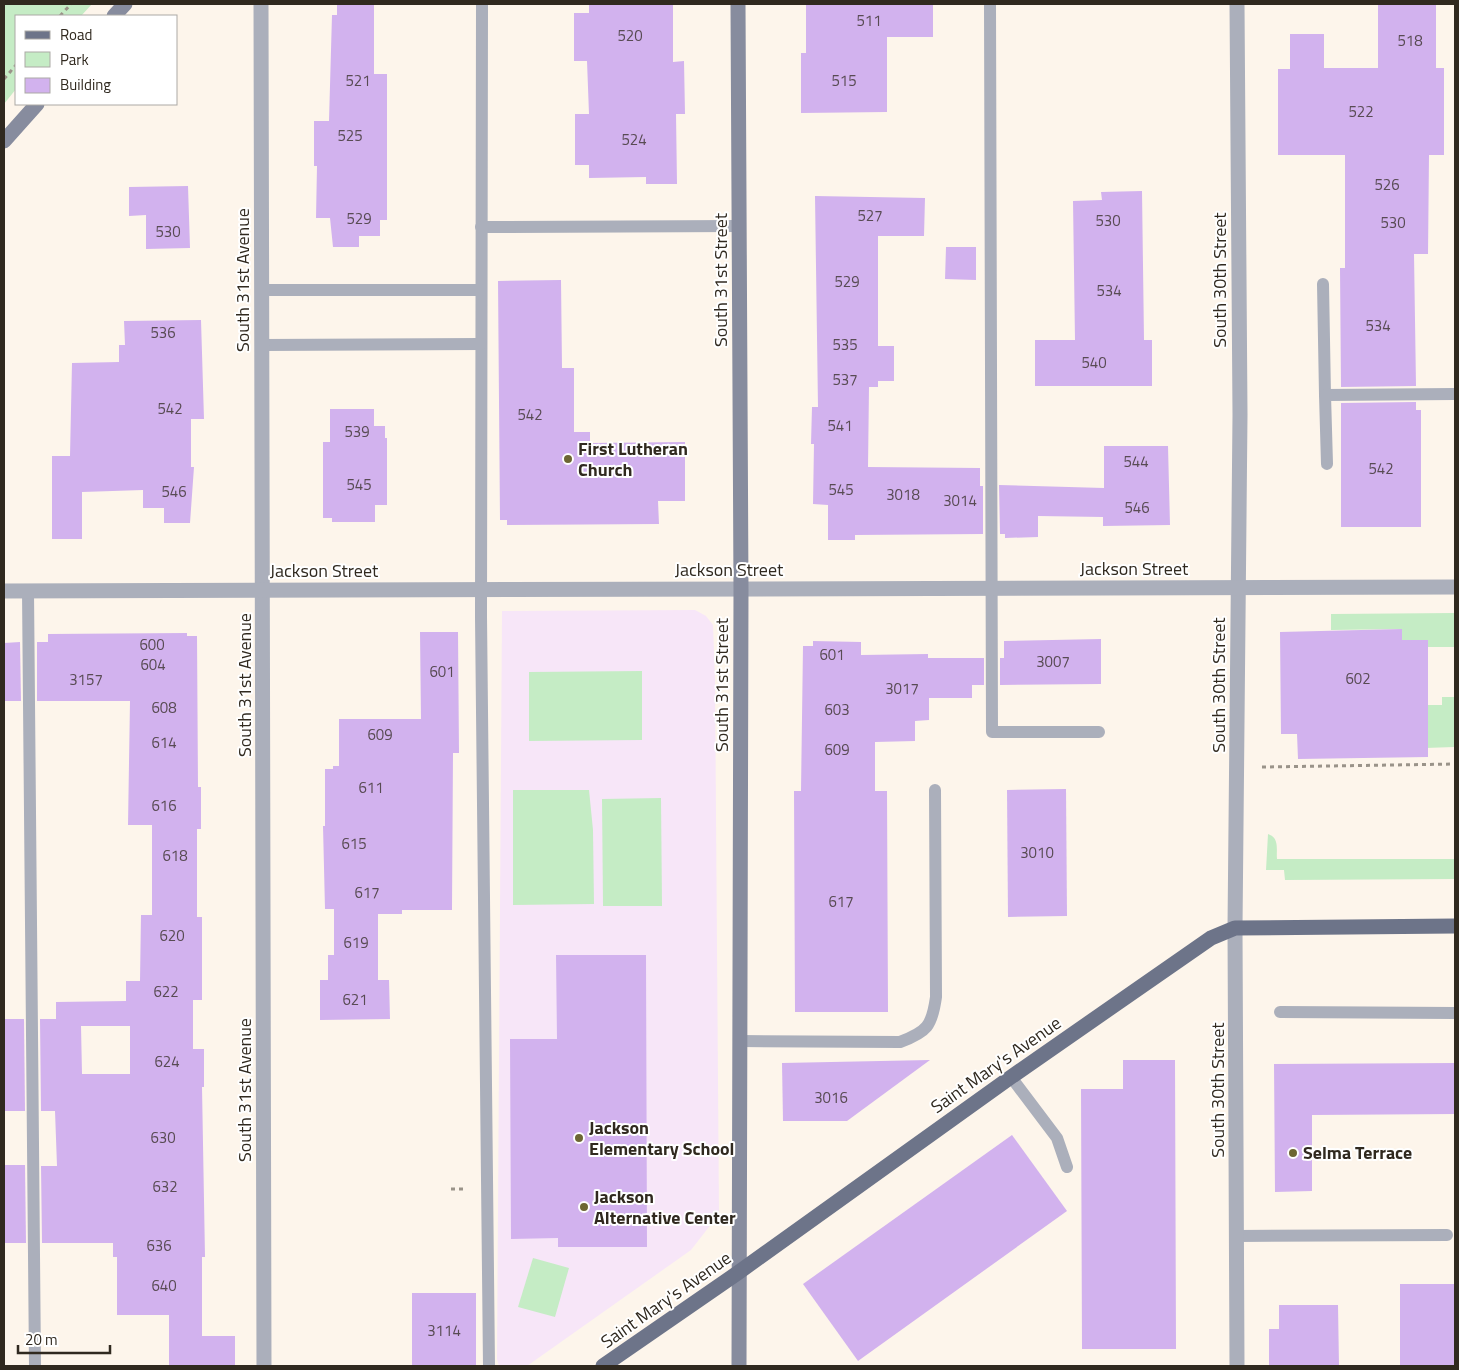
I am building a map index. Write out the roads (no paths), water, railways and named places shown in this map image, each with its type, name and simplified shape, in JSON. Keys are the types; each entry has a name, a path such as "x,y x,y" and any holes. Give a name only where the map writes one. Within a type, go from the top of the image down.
{"main road":[{"name":"Saint Mary's Avenue","path":"603,1366 1211,938 1235,928 1455,926"}],"street":[{"path":"115,15 125,4"},
{"name":"South 31st Avenue","path":"261,4 264,1366"},
{"name":"South 31st Street","path":"738,4 741,588 739,1366"},
{"name":"South 30th Street","path":"1237,4 1238,587 1235,928 1237,1366"},
{"path":"4,141 36,105"},
{"name":"Jackson Street","path":"4,591 1455,587"}],"lane":[{"path":"482,4 481,589 489,1366"},
{"path":"990,4 992,732 1100,732"},
{"path":"481,227 739,226"},
{"path":"1322,284 1327,464"},
{"path":"262,290 481,290"},
{"path":"262,345 481,344"},
{"path":"1325,395 1455,394"},
{"path":"28,591 35,1366"},
{"path":"740,1041 900,1042 922,1034 933,1016 936,997 935,790"},
{"path":"1280,1012 1455,1012"},
{"path":"1011,1077 1057,1138 1066,1167"},
{"path":"1237,1236 1447,1235"}],"place":[{"name":"First Lutheran Church","path":"568,459"},
{"name":"Jackson Elementary School","path":"579,1138"},
{"name":"Selma Terrace","path":"1293,1153"},
{"name":"Jackson Alternative Center","path":"584,1207"}]}
